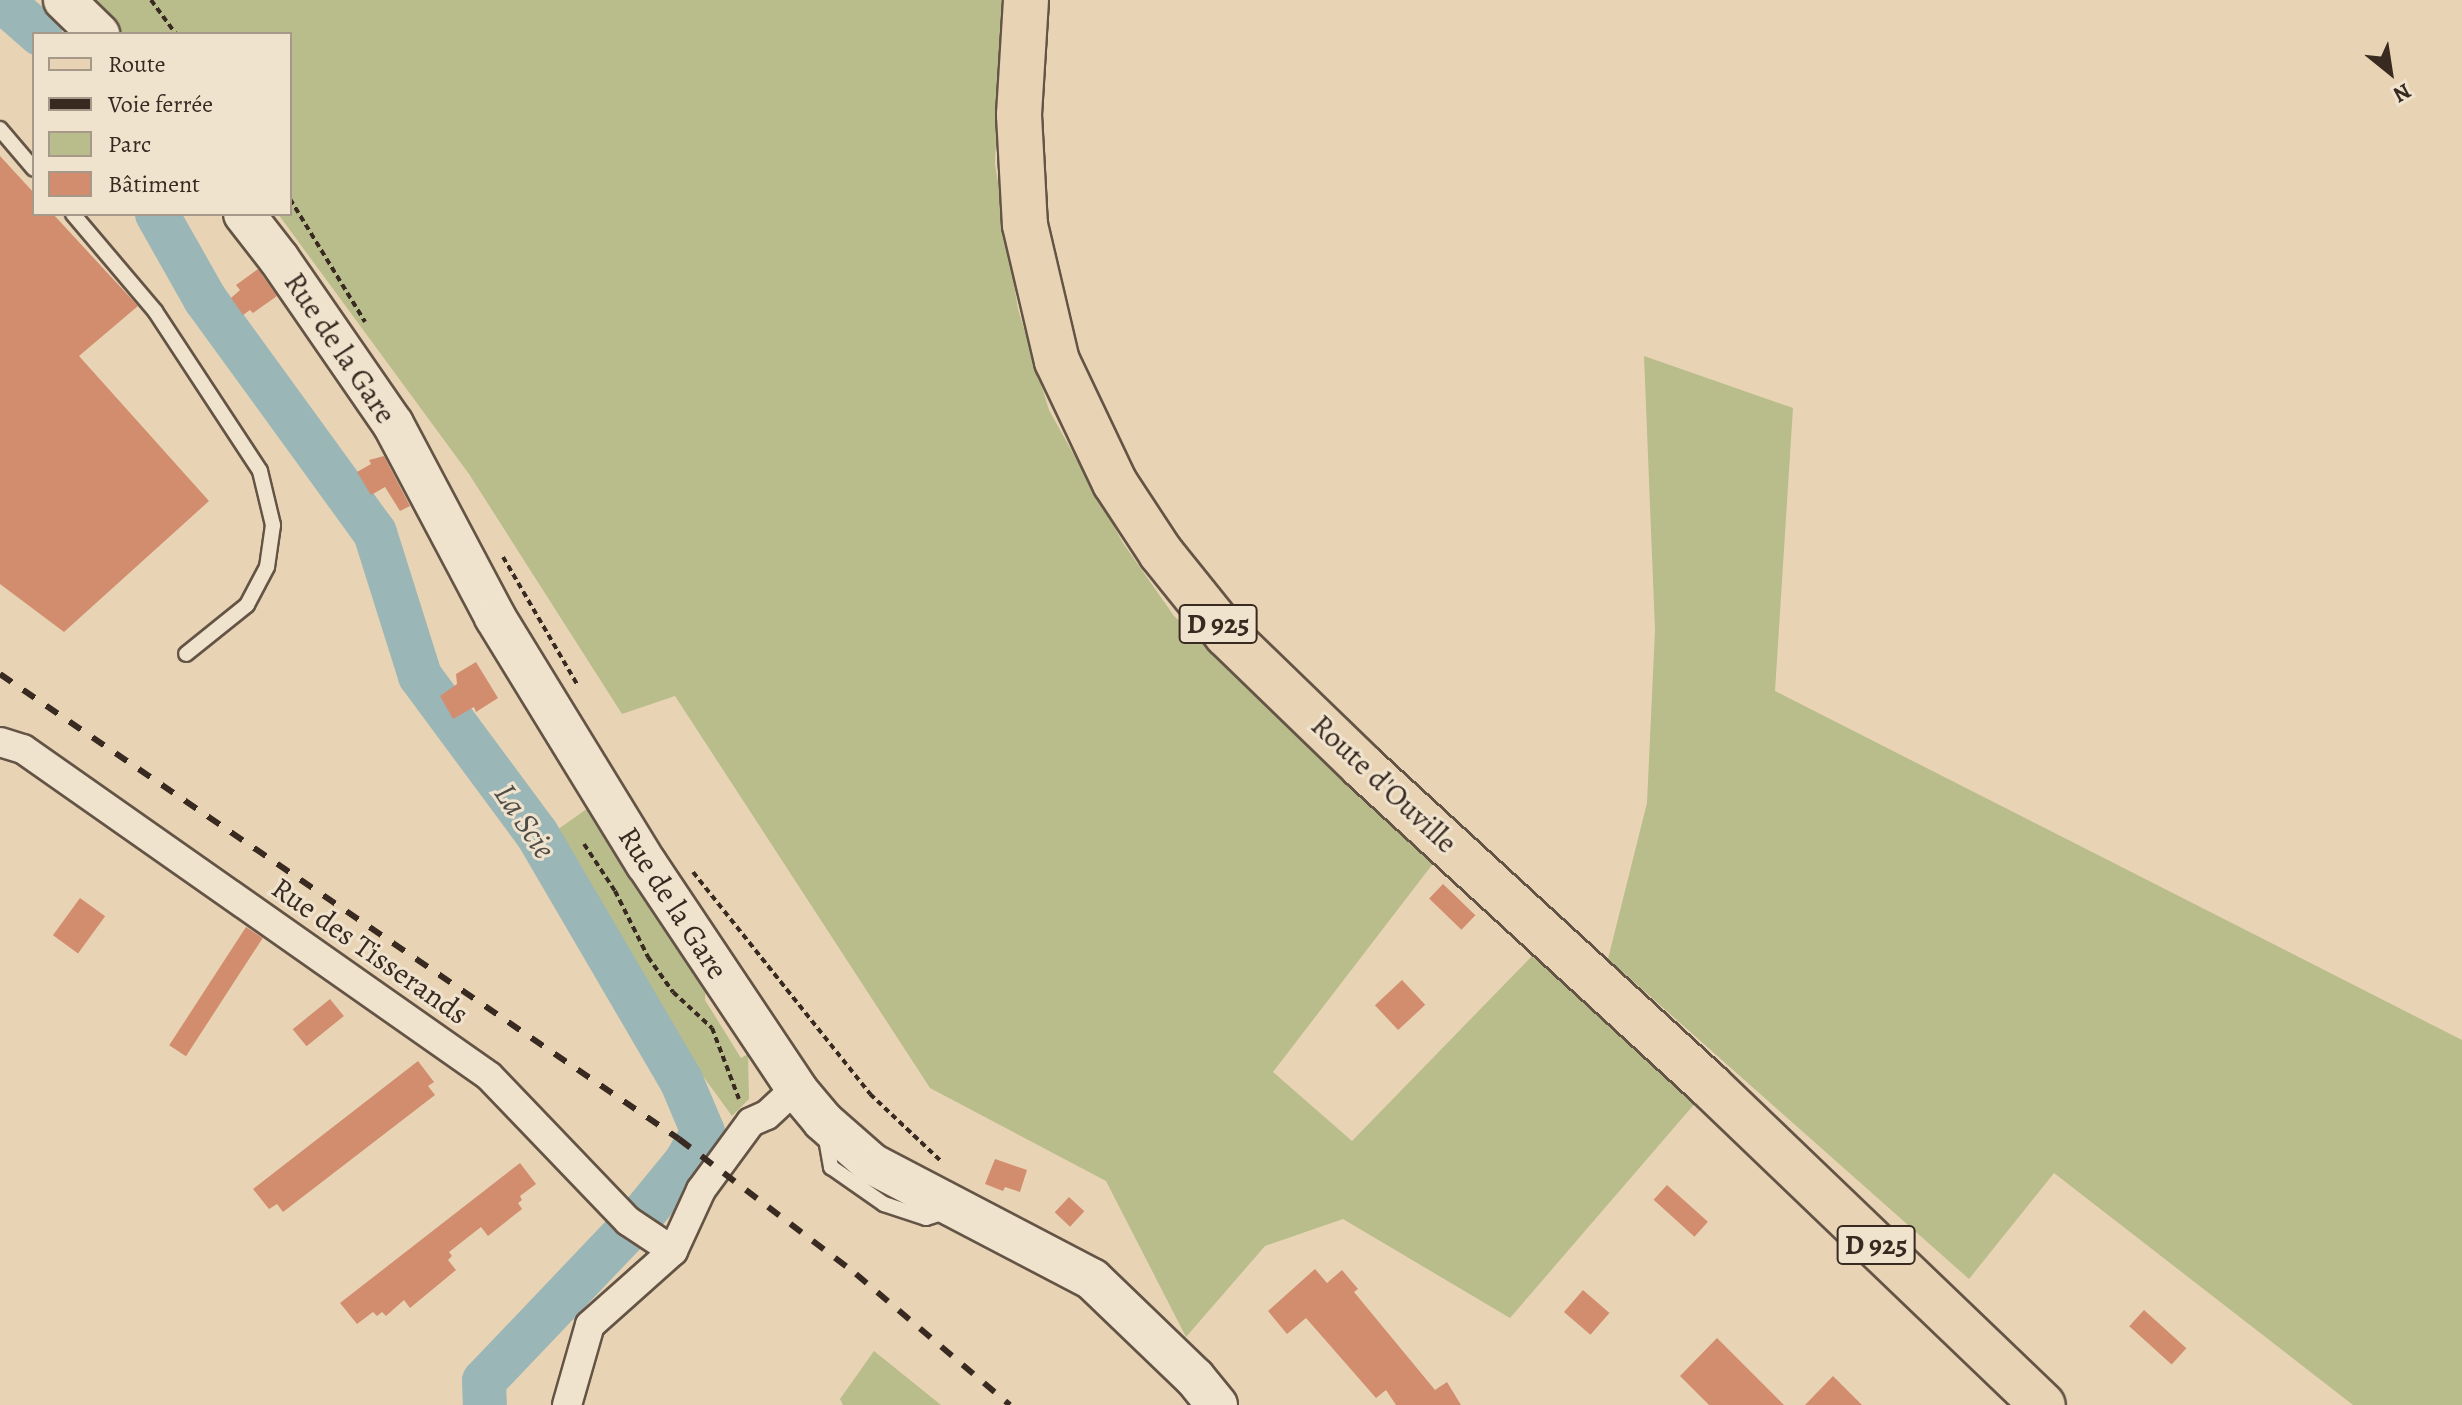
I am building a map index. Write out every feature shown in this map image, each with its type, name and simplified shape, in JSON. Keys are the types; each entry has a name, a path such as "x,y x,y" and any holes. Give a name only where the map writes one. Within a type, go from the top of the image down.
{"main road":[{"name":"Route d'Ouville","path":"1026,0 1019,115 1025,225 1057,361 1115,483 1161,553 1227,635 1340,744 1710,1086 2043,1405"}],"street":[{"path":"64,0 97,32"},
{"name":"Rue de la Gare","path":"246,216 279,259 393,424 495,617 646,863 798,1091 823,1121 872,1164 1092,1279 1195,1378 1217,1405"},
{"name":"Rue des Tisserands","path":"0,742 23,749 489,1076 628,1221 666,1248"},
{"path":"567,1405 590,1325 666,1248 701,1190 751,1122 767,1115 786,1097 798,1091"}],"lane":[{"path":"0,129 32,167"},
{"path":"75,216 155,311 260,471 273,525 267,567 247,605 186,654"}],"path":[{"path":"151,0 175,32"},
{"path":"292,202 370,331"},
{"path":"497,547 584,696"},
{"path":"584,844 615,891 648,957 673,992 712,1028 751,1122"},
{"path":"689,867 870,1094 961,1178 958,1208"}],"green space":[{"path":"83,0 1002,0 995,164 1018,309 1049,410 1123,543 1174,616 1435,861 1273,1072 1352,1141 1532,956 1697,1101 1510,1318 1343,1219 1265,1246 1186,1337 1106,1181 930,1088 675,696 622,714 469,474 279,216 292,216 292,32 118,32"},
{"path":"1644,356 1793,408 1775,691 2462,1040 2462,1405 2353,1405 2054,1173 1969,1279 1608,959 1647,803 1655,630"},
{"path":"588,808 706,988 705,1000 741,1058 748,1054 749,1099 732,1116 610,948 550,835"},
{"path":"874,1351 941,1405 843,1405 840,1399"}],"building":[{"path":"0,156 32,191 32,216 55,216 138,306 79,356 209,501 64,632 0,584"},
{"path":"258,269 277,296 253,313 250,310 243,315 231,298 240,290 236,285"},
{"path":"384,456 410,506 400,511 385,487 371,495 357,472 371,464 369,460"},
{"path":"476,662 498,698 476,712 474,707 453,719 440,696 457,684 456,674"},
{"path":"1443,884 1475,915 1461,930 1429,898"},
{"path":"80,898 105,916 78,953 53,935"},
{"path":"246,927 263,938 186,1056 169,1045"},
{"path":"1402,980 1425,1005 1398,1030 1375,1005"},
{"path":"330,999 344,1016 307,1046 293,1029"},
{"path":"418,1061 434,1082 428,1086 435,1095 283,1212 277,1204 269,1209 253,1189"},
{"path":"995,1159 1027,1170 1020,1192 1005,1187 1003,1191 985,1184"},
{"path":"520,1163 536,1184 520,1196 522,1200 518,1203 522,1209 488,1236 481,1227 449,1252 452,1256 448,1260 456,1270 410,1308 404,1300 386,1316 382,1312 377,1316 373,1312 357,1324 340,1303"},
{"path":"1667,1185 1708,1222 1694,1237 1654,1200"},
{"path":"1069,1197 1084,1211 1070,1227 1055,1212"},
{"path":"1315,1269 1327,1283 1342,1270 1358,1289 1354,1292 1435,1390 1447,1382 1461,1405 1396,1405 1386,1390 1376,1398 1306,1318 1287,1334 1268,1311"},
{"path":"1583,1290 1609,1313 1590,1335 1564,1312"},
{"path":"2144,1310 2186,1348 2172,1364 2129,1326"},
{"path":"1717,1338 1784,1405 1709,1405 1680,1376"},
{"path":"1833,1376 1862,1405 1805,1405"}],"waterway":[{"name":"La Scie","path":"1,0 38,32"},
{"name":"La Scie","path":"158,216 205,299 375,533 420,676 537,834 681,1080 703,1132 685,1163 644,1213 484,1381 485,1405"}],"railway":[{"path":"0,674 679,1139 856,1274 1010,1405"}]}
